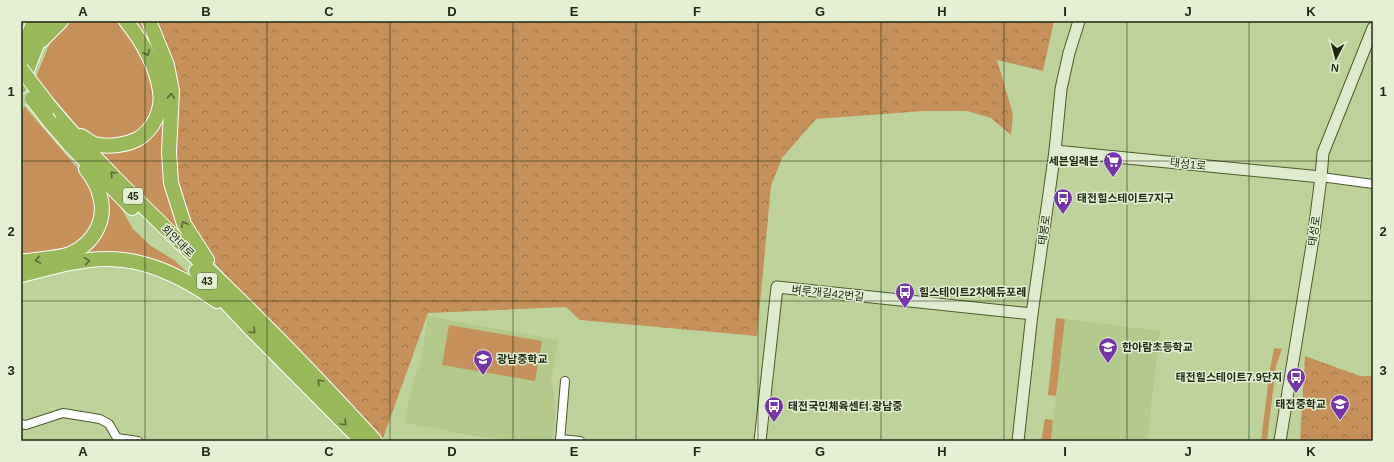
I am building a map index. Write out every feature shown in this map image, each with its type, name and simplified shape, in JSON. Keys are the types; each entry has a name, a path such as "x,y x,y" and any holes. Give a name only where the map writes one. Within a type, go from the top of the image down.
{"highway":[{"path":"21,54 33,21"},
{"path":"21,85 46,21"},
{"path":"35,48 61,21"},
{"path":"67,128 94,144 109,146 126,144 138,139 155,121 161,105 160,92 154,70 137,35 126,21"},
{"path":"149,21 167,65 172,91 170,152 171,183 184,224 220,281"},
{"name":"회안대로","path":"21,69 67,128 152,215 288,348 376,441"},
{"name":"회안대로","path":"21,85 69,144 206,281 239,317 362,441"},
{"path":"21,261 69,254 86,245 97,232 101,214 100,197 92,177 69,144"},
{"path":"21,275 76,263 105,259 132,262 160,268 205,293 239,317"}],"street":[{"name":"태봉로","path":"1018,441 1032,314 1055,151 1061,89 1069,53 1079,21"},
{"name":"태성로","path":"1280,441 1313,238 1323,153 1373,28"},
{"name":"태성1로","path":"1055,151 1321,177"},
{"path":"1321,177 1373,184"},
{"name":"벼루개길42번길","path":"760,441 777,287 1032,314"},
{"path":"565,382 560,440 580,441"},
{"path":"21,424 26,425 63,413 100,419 109,424 117,438 138,441"}],"shaded area":[{"name":"광남중학교","path":"428,316 558,340 551,381 554,393 555,418 552,441 520,441 477,436 404,423 416,371 420,367"},
{"name":"한아람초등학교","path":"1065,319 1160,331 1147,441 1051,441"}],"green space":[{"path":"68,21 117,21 132,34 147,66 154,97 152,114 141,128 130,136 112,140 95,140 77,126 36,77 52,38"},
{"path":"131,21 143,21 164,78 163,165 166,193 177,223 187,240 92,147 122,150 163,107"},
{"path":"156,21 1054,21 1043,71 997,60 1013,114 1011,135 991,118 967,111 924,111 816,119 782,158 771,186 757,336 580,320 566,307 428,313 382,441 218,267 194,233 183,206 175,172 178,93 173,60"},
{"path":"24,106 92,185 98,212 83,242 68,249 21,258 21,116"},
{"path":"102,188 119,205 133,229 151,246 174,260 193,278 157,264 21,266 83,252 101,237 107,211"},
{"path":"1056,318 1065,319 1056,396 1048,395"},
{"path":"449,325 542,341 535,381 442,365"},
{"path":"1274,348 1282,349 1276,366 1267,441 1261,441 1270,369"},
{"path":"1305,356 1360,376 1373,376 1373,441 1300,441"},
{"path":"1045,419 1053,420 1051,441 1041,441"}],"place":[{"name":"세븐일레븐","path":"1113,178"},
{"name":"태전힐스테이트7지구","path":"1063,215"},
{"name":"힐스테이트2차에듀포레","path":"905,309"},
{"name":"한아람초등학교","path":"1108,364"},
{"name":"광남중학교","path":"483,376"},
{"name":"태전힐스테이트7.9단지","path":"1296,394"},
{"name":"태전중학교","path":"1340,421"},
{"name":"태전국민체육센터.광남중","path":"774,423"}]}
